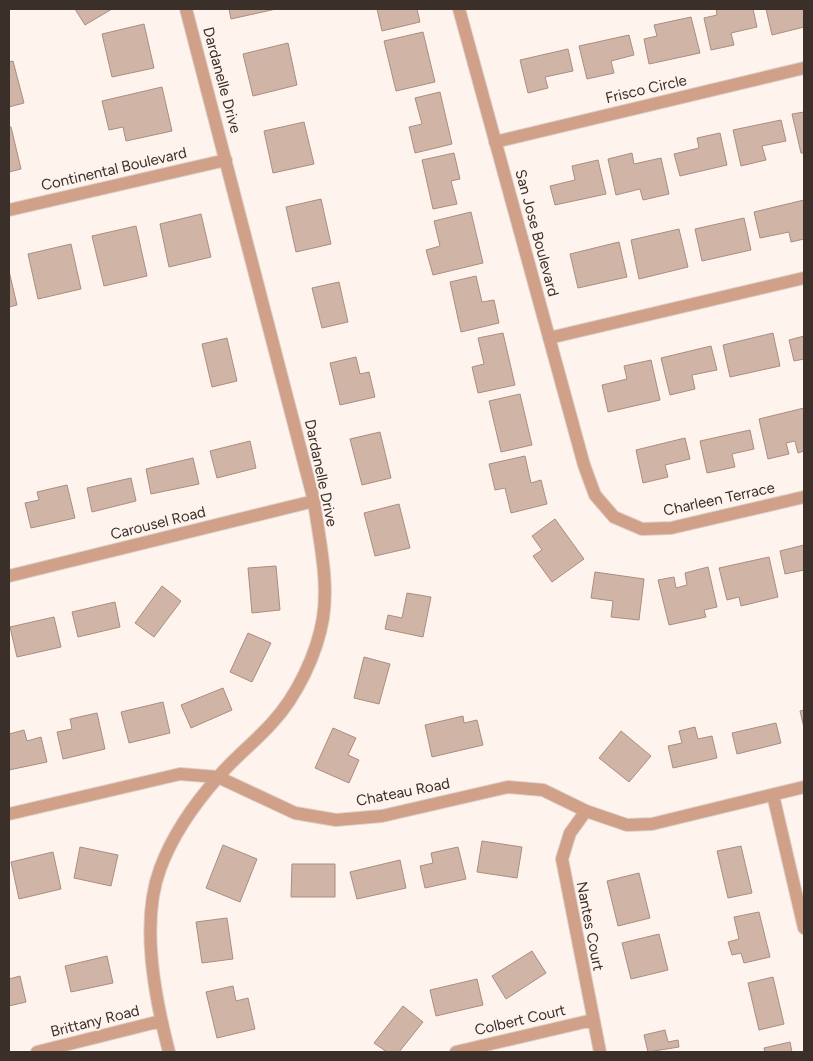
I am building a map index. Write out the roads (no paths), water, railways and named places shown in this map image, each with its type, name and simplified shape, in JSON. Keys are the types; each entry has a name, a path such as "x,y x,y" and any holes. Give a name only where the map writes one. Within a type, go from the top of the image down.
{"street":[{"name":"Dardanelle Drive","path":"169,1052 161,1021 153,974 151,914 160,870 184,822 218,777 274,722 297,688 311,656 323,618 324,575 314,501 186,9"},
{"name":"San Jose Boulevard","path":"459,9 584,465"},
{"name":"Frisco Circle","path":"495,142 804,68"},
{"name":"Continental Boulevard","path":"9,210 226,160"},
{"path":"548,338 804,278"},
{"name":"Charleen Terrace","path":"584,465 595,495 614,517 642,529 671,528 804,497"},
{"name":"Carousel Road","path":"9,576 314,501"},
{"name":"Chateau Road","path":"9,814 180,774 218,777 295,813 336,820 382,816 508,787 543,790 586,811 627,825 652,824 804,787"},
{"path":"773,795 804,928"},
{"name":"Nantes Court","path":"586,811 570,833 562,859 600,1052"},
{"name":"Colbert Court","path":"456,1052 593,1020"},
{"name":"Brittany Road","path":"37,1052 161,1021"}]}
